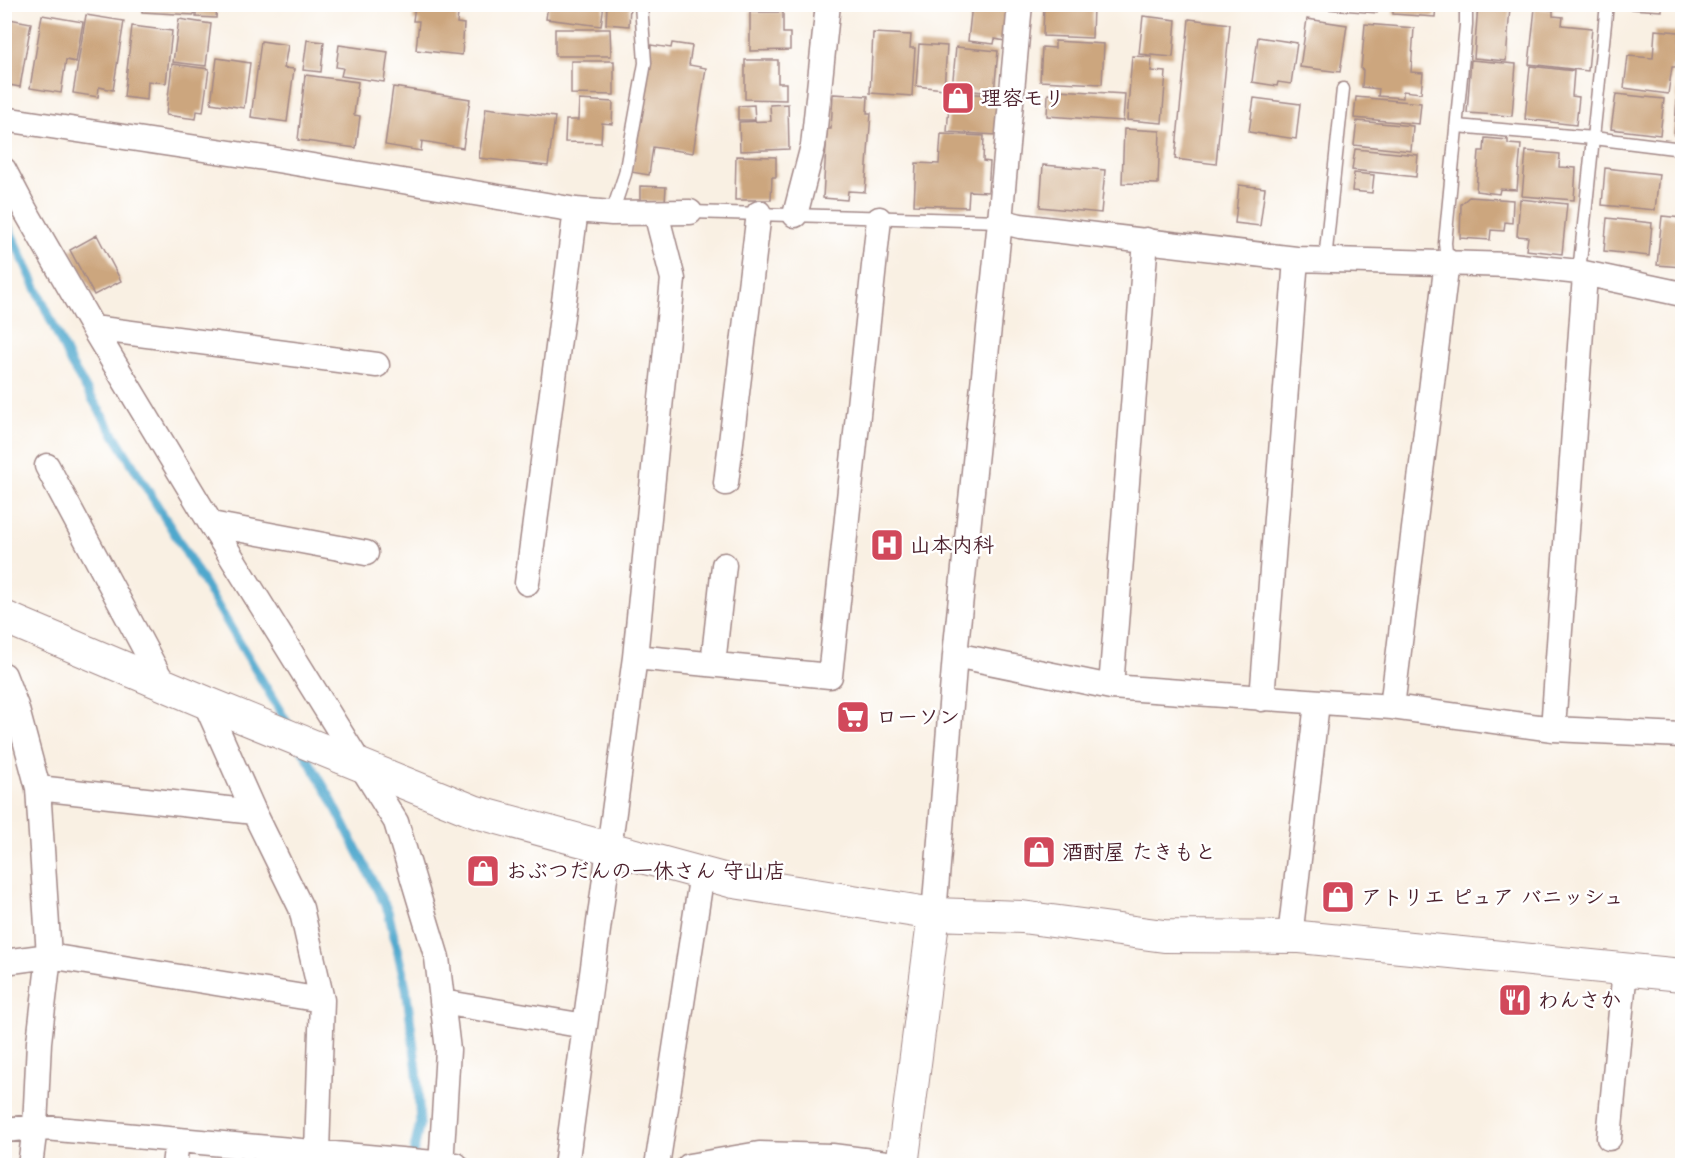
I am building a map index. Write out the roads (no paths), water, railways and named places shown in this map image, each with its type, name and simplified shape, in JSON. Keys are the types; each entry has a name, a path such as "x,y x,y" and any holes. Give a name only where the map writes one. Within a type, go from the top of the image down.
{"street":[{"path":"795,215 813,147 828,4"},
{"path":"689,1166 759,1154 832,1156 902,1165 934,914 955,655 1020,4"},
{"path":"4,119 271,159 576,210 612,213 690,212"},
{"path":"4,170 93,328 211,524 396,822 437,958 448,1050 438,1165"},
{"path":"527,583 576,210"},
{"path":"566,1166 635,657 673,279 656,213"},
{"path":"726,483 759,213"},
{"path":"635,657 830,676 879,219"},
{"path":"1000,221 1020,226 1296,259 1512,264 1582,274 1683,294"},
{"path":"1111,687 1146,240"},
{"path":"1262,699 1296,259"},
{"path":"1392,707 1447,261"},
{"path":"1553,729 1582,274"},
{"path":"93,328 377,365"},
{"path":"47,466 164,685"},
{"path":"211,524 366,553"},
{"path":"713,664 724,565"},
{"path":"4,617 205,702 476,812 734,882 934,914 1022,917 1164,936 1290,937 1683,975"},
{"path":"955,655 1111,687 1392,707 1553,729 1683,735"},
{"path":"4,675 16,706 38,788 49,956 39,1042 35,1127 30,1166"},
{"path":"205,702 254,812 301,908 322,1000 317,1152"},
{"path":"1290,937 1317,703"},
{"path":"38,788 254,812"},
{"path":"657,1166 702,873"},
{"path":"4,962 49,956 322,1000"},
{"path":"1609,1138 1625,969"},
{"path":"442,1002 585,1026"},
{"path":"4,1130 35,1127 457,1166"},
{"path":"174,1166 177,1140"}],"lane":[{"path":"612,213 625,174 645,63 641,4"},
{"path":"1447,261 1445,243 1466,4"},
{"path":"1582,274 1607,4"},
{"path":"1325,260 1343,89"},
{"path":"1457,126 1593,138 1683,149"},
{"path":"690,212 1000,221"}],"waterway":[{"path":"4,218 71,364 289,726"},
{"path":"303,751 329,795 388,911 406,987 417,1071 420,1123 412,1159"}],"place":[{"name":"理容モリ","path":"958,98"},
{"name":"山本内科","path":"887,545"},
{"name":"ローソン","path":"853,717"},
{"name":"酒酎屋 たきもと","path":"1039,852"},
{"name":"おぶつだんの一休さん 守山店","path":"483,871"},
{"name":"アトリエ ピュア バニッシュ","path":"1338,897"},
{"name":"わんさか","path":"1515,1000"}]}
